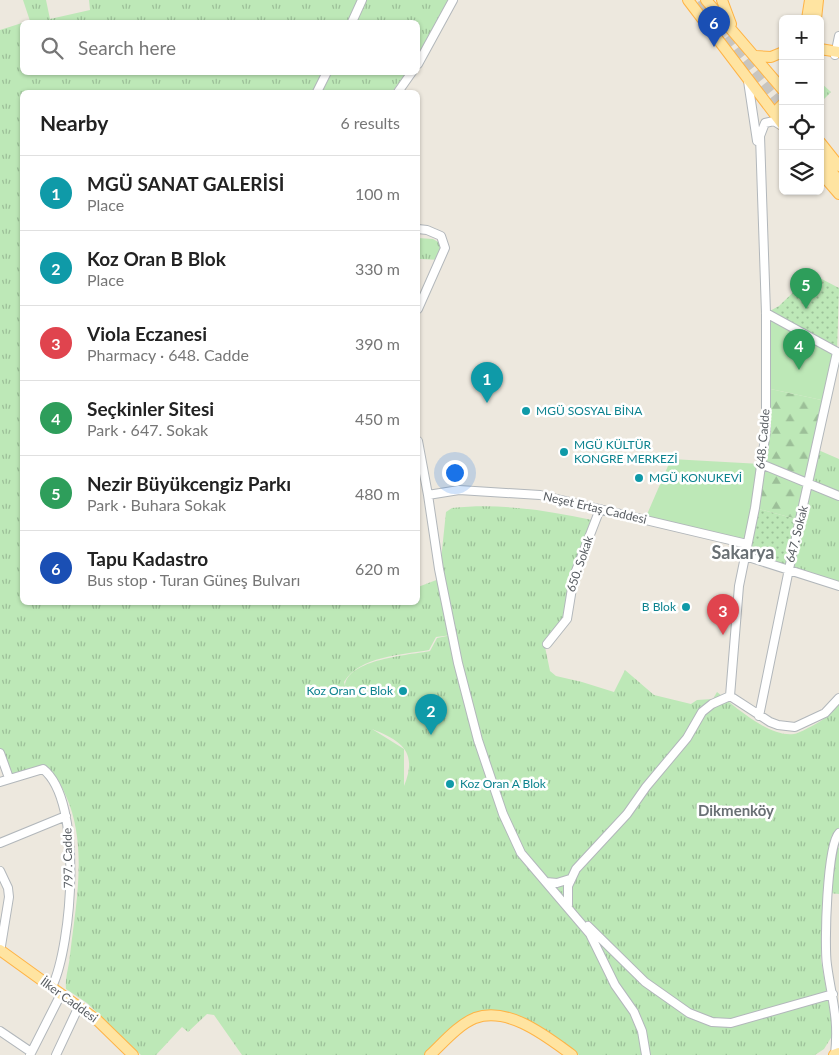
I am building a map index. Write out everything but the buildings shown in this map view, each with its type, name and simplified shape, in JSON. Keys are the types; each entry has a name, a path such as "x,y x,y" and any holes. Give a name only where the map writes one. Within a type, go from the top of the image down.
{"main road":[{"path":"688,0 779,120"},
{"path":"706,0 779,85"},
{"path":"808,15 810,0"},
{"path":"816,15 818,0"},
{"path":"725,1 735,34"},
{"path":"824,50 837,53"},
{"path":"824,57 837,53"},
{"path":"756,56 770,57 779,54"},
{"path":"824,147 839,166"},
{"path":"824,162 839,181"},
{"path":"824,177 839,194"},
{"name":"İlker Caddesi","path":"0,951 97,1020 133,1055"},
{"path":"430,1055 469,1021 490,1017 507,1019 532,1028 572,1055"},
{"path":"834,1055 839,1053"}],"street":[{"path":"353,20 362,0"},
{"path":"420,60 453,0"},
{"path":"837,53 839,36"},
{"path":"318,90 326,75"},
{"path":"399,90 410,75"},
{"path":"748,81 762,180"},
{"path":"762,180 760,136 762,129 766,123 774,121 779,123"},
{"name":"648. Cadde","path":"730,696 739,586 766,431 766,313 762,180"},
{"path":"420,229 441,236 445,248 420,304"},
{"path":"766,313 838,352"},
{"name":"647. Sokak","path":"759,716 789,569 838,352"},
{"path":"420,452 439,568 458,663 478,740 512,836 521,853 588,930 615,986 634,1012 642,1031 646,1055"},
{"path":"761,464 839,496"},
{"name":"Neşet Ertaş Caddesi","path":"428,495 440,491 512,492 560,499 747,544"},
{"name":"650. Sokak","path":"547,644 567,619 574,576 600,509"},
{"path":"745,556 839,586"},
{"path":"546,882 557,883 570,878 627,814 646,787 687,738 702,712 712,704 730,696 759,716 778,725 795,728 825,713 839,698"},
{"path":"0,753 9,778 0,782"},
{"name":"797. Cadde","path":"9,778 43,769 56,789 66,816 70,846 70,883 61,959 52,987"},
{"path":"0,843 66,816"},
{"path":"834,1055 839,1033 836,999 826,964 826,945 831,860 837,835"},
{"path":"0,871 8,888 9,897 0,951"},
{"path":"570,878 567,892 568,906 645,982 689,1013 712,1022 730,1023 836,999"},
{"path":"0,1031 30,1054 61,994"},
{"path":"56,1055 79,1006"}],"green space":[{"path":"23,0 46,0 50,19 90,10 89,0 450,0 420,51 420,20 30,20"},
{"path":"20,24 20,75 405,75 393,90 20,90 20,605 420,605 420,586 439,579 446,512 452,508 488,506 522,508 592,520 566,615 545,647 550,671 556,676 614,692 625,670 654,695 691,704 697,700 713,699 717,692 753,720 784,734 794,734 812,726 827,716 839,704 839,828 832,835 828,857 821,941 821,960 834,1033 824,1049 815,1055 579,1055 532,1026 477,1017 429,1055 242,1055 214,1015 207,1014 188,1032 182,1027 156,1055 141,1055 87,1003 66,989 75,916 79,854 73,815 66,796 56,777 46,768 13,778 0,748 0,30","holes":["452,635 437,638 430,651 368,664 356,670 348,677 345,686 344,682 351,673 360,667 382,658 394,655 429,650 436,637","372,729 383,734 392,738 404,749","404,749 408,756 408,774 404,786"]},
{"path":"824,86 831,92 824,99"},
{"path":"420,238 433,239 440,243 441,260 420,259"},
{"path":"812,274 839,288 837,352 766,313 779,306"},
{"path":"766,313 837,352 826,401 766,388"},
{"path":"766,388 826,401 800,520 755,508 766,431"},
{"path":"816,449 839,459 839,586 789,569"},
{"path":"671,459 761,464 747,544 645,519"},
{"path":"755,508 800,520 789,569 745,556"},
{"path":"833,845 839,848 839,894 829,893"}],"tunnel":[{"path":"702,0 709,15 781,105"}],"place":[{"name":"Tapu Kadastro","path":"714,47"},
{"name":"Nezir Büyükcengiz Parkı","path":"806,309"},
{"name":"Seçkinler Sitesi","path":"799,370"},
{"name":"MGÜ SANAT GALERİSİ","path":"487,403"},
{"name":"MGÜ SOSYAL BİNA","path":"526,411"},
{"name":"MGÜ KÜLTÜR KONGRE MERKEZİ","path":"564,452"},
{"name":"MGÜ KONUKEVİ","path":"639,478"},
{"name":"B Blok","path":"686,607"},
{"name":"Viola Eczanesi","path":"723,635"},
{"name":"Koz Oran C Blok","path":"403,691"},
{"name":"Koz Oran B Blok","path":"431,735"},
{"name":"Koz Oran A Blok","path":"450,784"}],"district":[{"name":"Sakarya","path":"743,553"},
{"name":"Dikmenköy","path":"736,811"}]}
